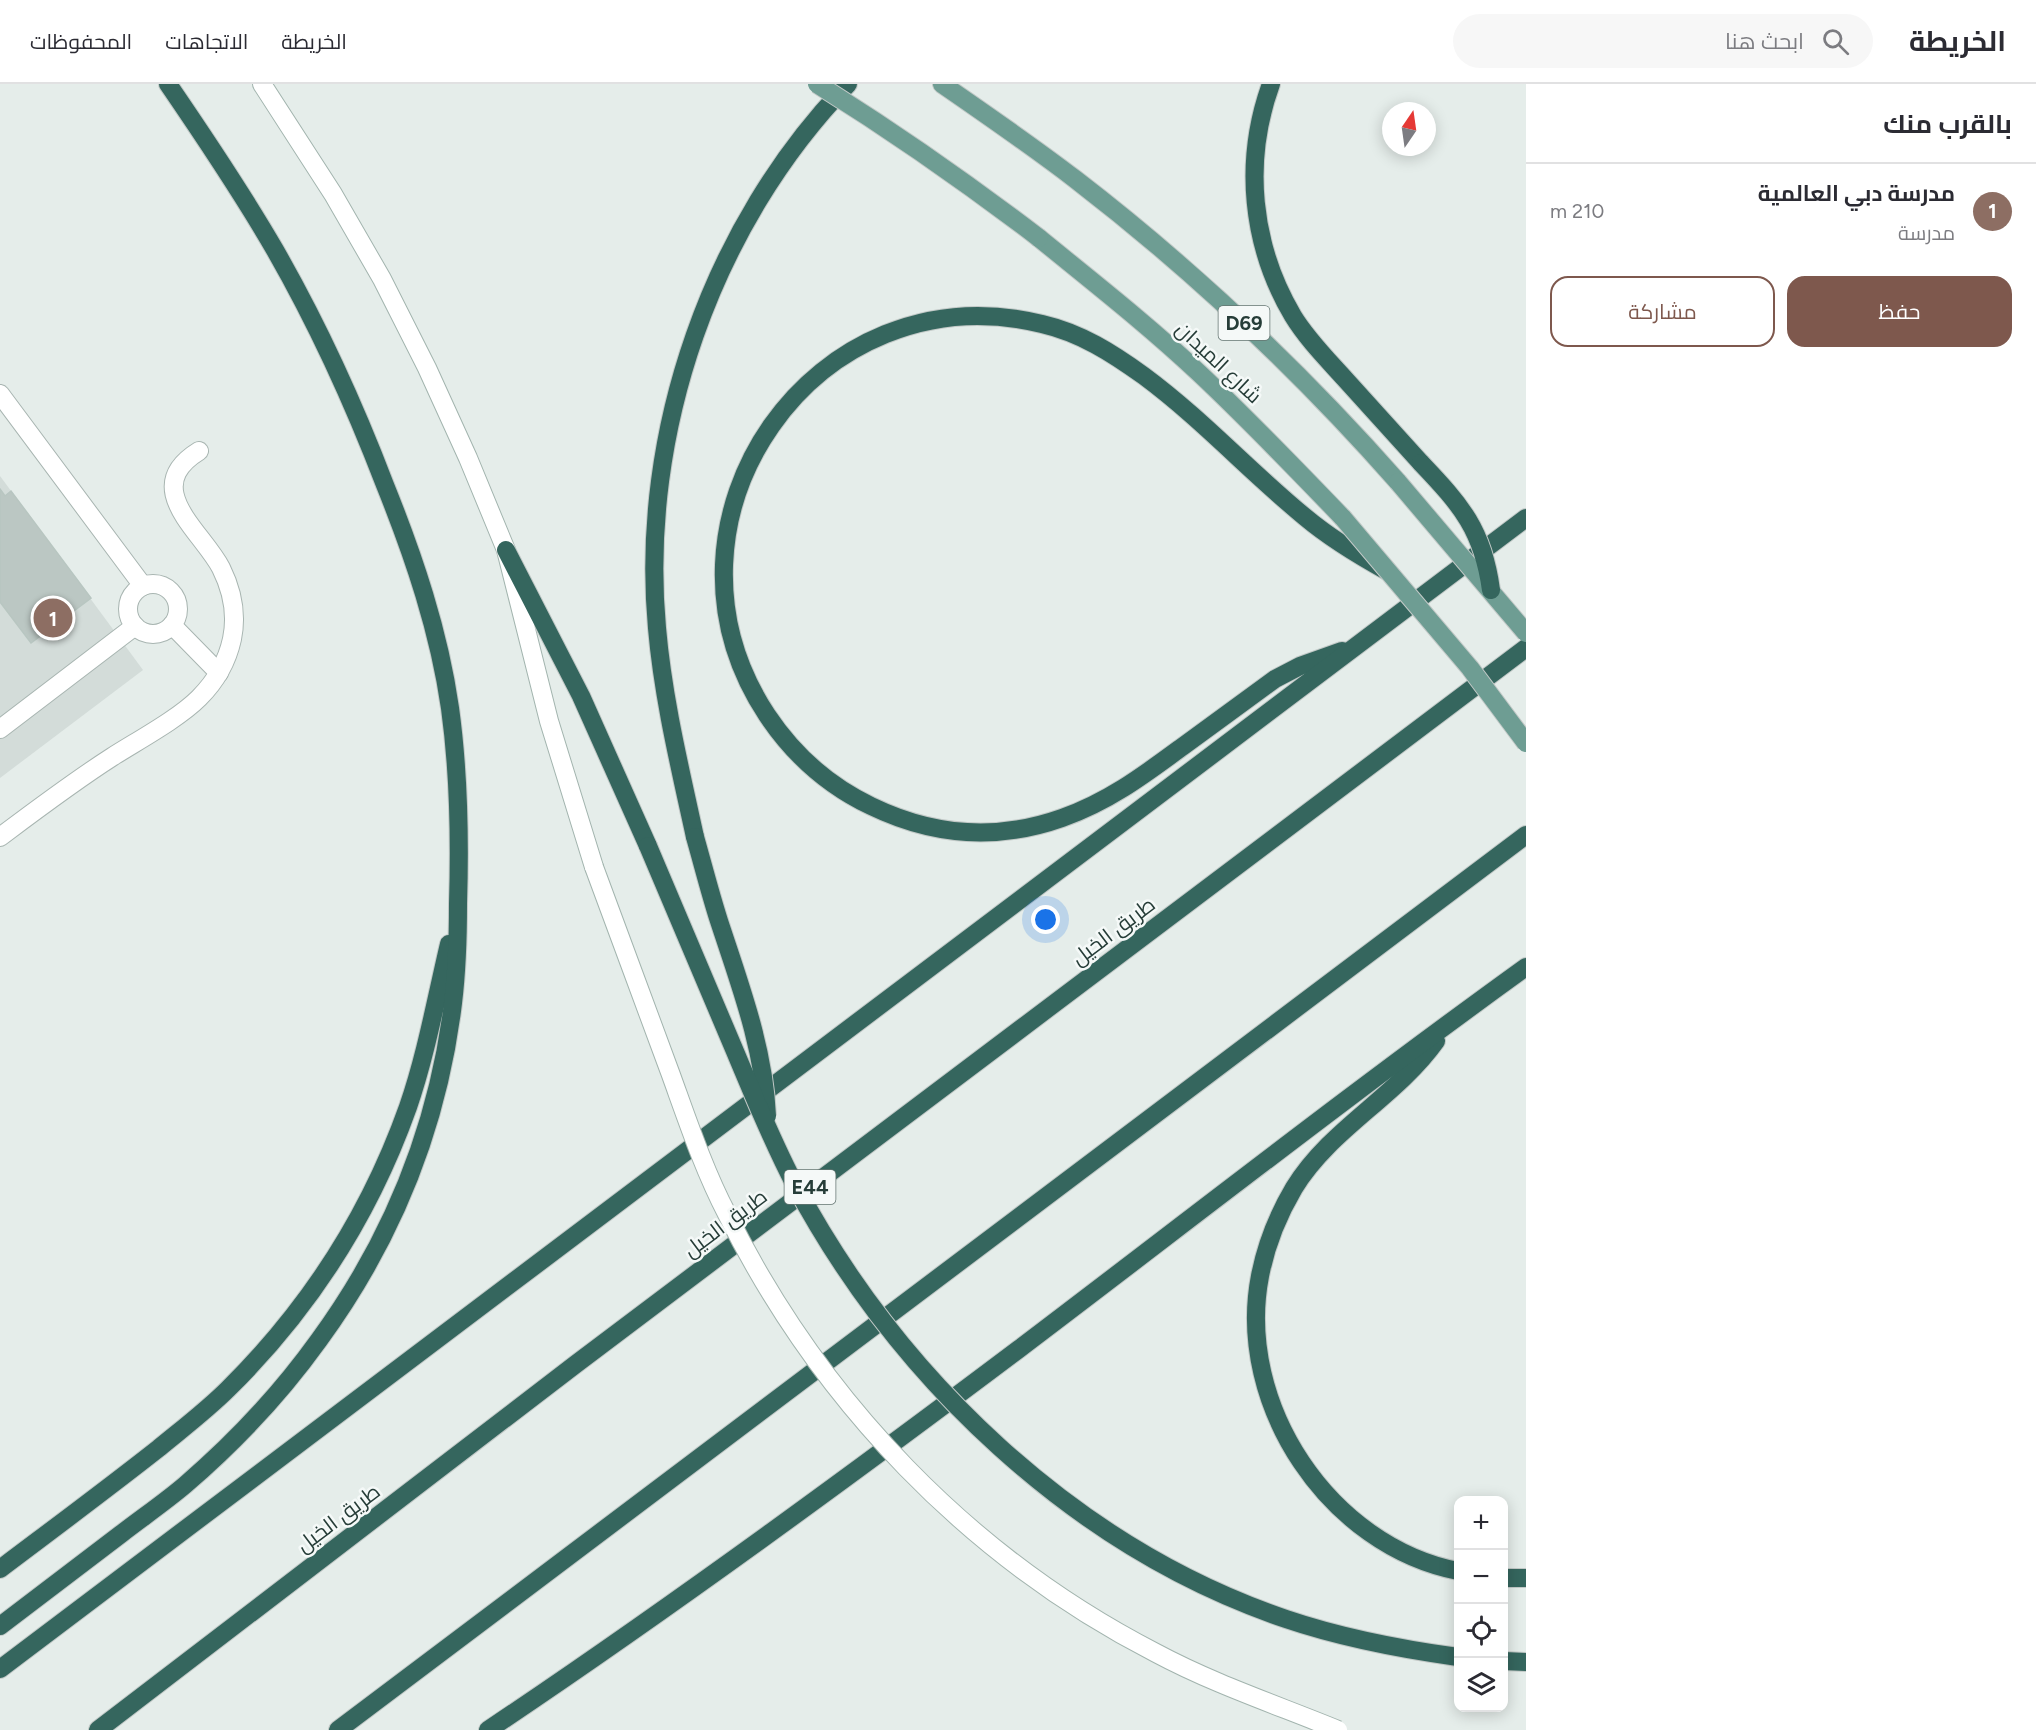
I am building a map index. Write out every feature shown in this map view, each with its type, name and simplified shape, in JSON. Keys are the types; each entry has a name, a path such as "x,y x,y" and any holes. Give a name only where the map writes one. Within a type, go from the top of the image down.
{"highway":[{"path":"0,1626 184,1486 232,1442 276,1394 317,1343 349,1297 402,1197 422,1144 436,1097 447,1049 454,1000 460,826 457,772 450,707 441,657 413,557 369,443 310,315 240,191 168,84"},
{"path":"767,1129 766,1095 754,1027 717,917 695,837 677,756 657,627 655,568 657,509 665,451 678,393 695,337 716,282 735,242 769,184 809,130 848,84"},
{"path":"1271,84 1263,106 1256,142 1254,179 1256,215 1264,250 1276,285 1294,317 1315,346 1462,508 1473,527 1485,558 1491,590"},
{"path":"1352,649 1326,655 1275,679 1121,791 1091,807 1059,820 991,833 956,831 921,825 887,814 855,799 826,779 776,728 757,699 742,668 726,599 724,564 728,529 736,495 749,462 766,431 813,378 841,357 871,339 905,326 939,318 1011,317 1046,324 1079,336 1111,352 1188,410 1288,503 1346,548 1389,572"},
{"path":"0,1669 1524,518"},
{"path":"506,550 581,696 648,846 767,1129 794,1183 824,1236 857,1286 933,1381 1020,1465 1068,1503 1118,1538 1171,1569 1227,1596 1285,1619 1344,1637 1405,1650 1454,1656"},
{"name":"طريق الخيل","path":"98,1730 595,1349 1526,648"},
{"path":"338,1730 1526,835"},
{"path":"0,1569 118,1480 227,1390 302,1306 335,1259 364,1210 388,1159 408,1106 424,1052 458,902"},
{"path":"488,1730 698,1586 1019,1348 1448,1023 1526,967"},
{"path":"1448,1023 1407,1075 1338,1136 1295,1186 1279,1215 1268,1246 1260,1278 1257,1310 1258,1343 1274,1409 1288,1442 1307,1472 1330,1499 1385,1543 1417,1558 1454,1570"},
{"path":"1508,1578 1526,1578"},
{"path":"1508,1660 1526,1662"}],"main road":[{"path":"262,84 333,194 382,279 427,368 506,550 549,721 594,867 698,1149 726,1212 795,1334 837,1390 882,1443 931,1494 1038,1582 1095,1619 1156,1653 1218,1683 1338,1730"},
{"name":"شارع الميدان","path":"817,84 956,175 1039,237 1120,303 1197,372 1272,443 1343,518 1470,668 1526,743"},
{"name":"D69","path":"942,84 1076,180 1152,241 1225,305 1295,372 1398,482 1526,633"},
{"path":"0,394 143,586"},
{"path":"0,837 106,761 183,711 196,701 219,673 227,656 234,620 228,583 220,566 180,511 175,500 174,488 181,466 199,451"},
{"path":"157,584 164,586 175,597 178,611 172,625 167,630 154,634 135,626 131,621 128,607 132,594 143,586 157,584"},
{"path":"172,625 219,673"},
{"path":"0,729 135,626"}],"shaded area":[{"path":"0,476 143,670 0,778"}],"building":[{"path":"0,489 5,496 11,491 91,598 31,643 0,602"}],"place":[{"name":"مدرسة دبي العالمية","path":"53,618"}]}
